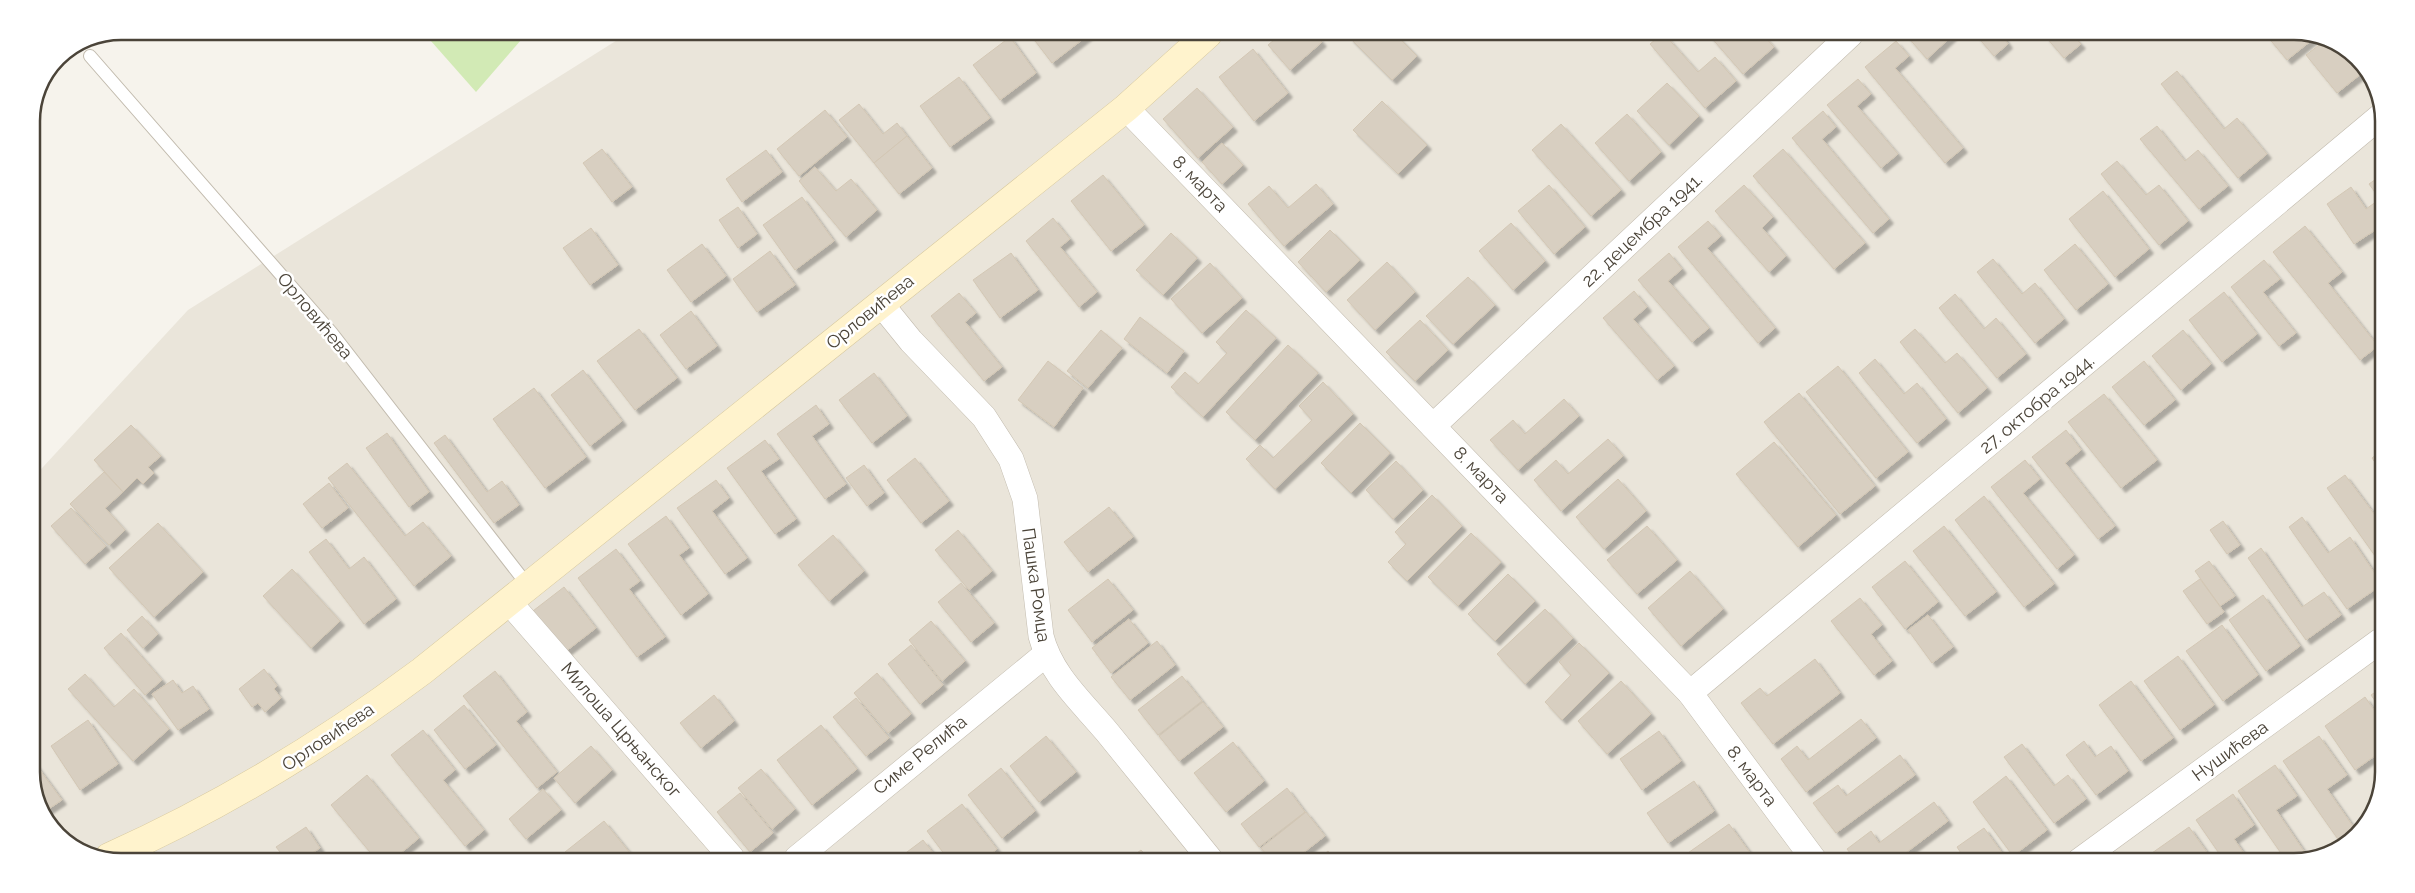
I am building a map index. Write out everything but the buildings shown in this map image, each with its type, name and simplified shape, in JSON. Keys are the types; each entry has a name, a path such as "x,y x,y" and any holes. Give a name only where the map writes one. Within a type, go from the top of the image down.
{"street":[{"name":"Орловићева","path":"119,853 161,834 287,765 353,722 422,671 1126,108 1201,40"},
{"name":"22. децембра 1941.","path":"1433,426 1845,40"},
{"name":"8. марта","path":"1126,108 1690,693 1809,853"},
{"name":"27. октобра 1944.","path":"1690,693 2375,121"},
{"name":"Пашка Ромца","path":"881,304 910,341 984,417 1011,459 1025,499 1041,636 1046,654 1061,679 1090,711 1205,853"},
{"name":"Милоша Црњанског","path":"519,594 728,853"},
{"name":"Нушићева","path":"2090,853 2375,645"},
{"name":"Симе Релића","path":"803,853 1046,654"}],"lane":[{"name":"Орловићева","path":"90,56 330,332 519,594"}],"shaded area":[{"path":"617,40 2294,40 2320,44 2339,54 2358,72 2369,90 2375,116 2375,772 2371,798 2358,821 2339,839 2330,845 2315,850 2294,853 121,853 95,849 72,836 57,821 46,803 40,777 40,470 188,310"}],"green space":[{"path":"430,40 521,40 476,92"}]}
